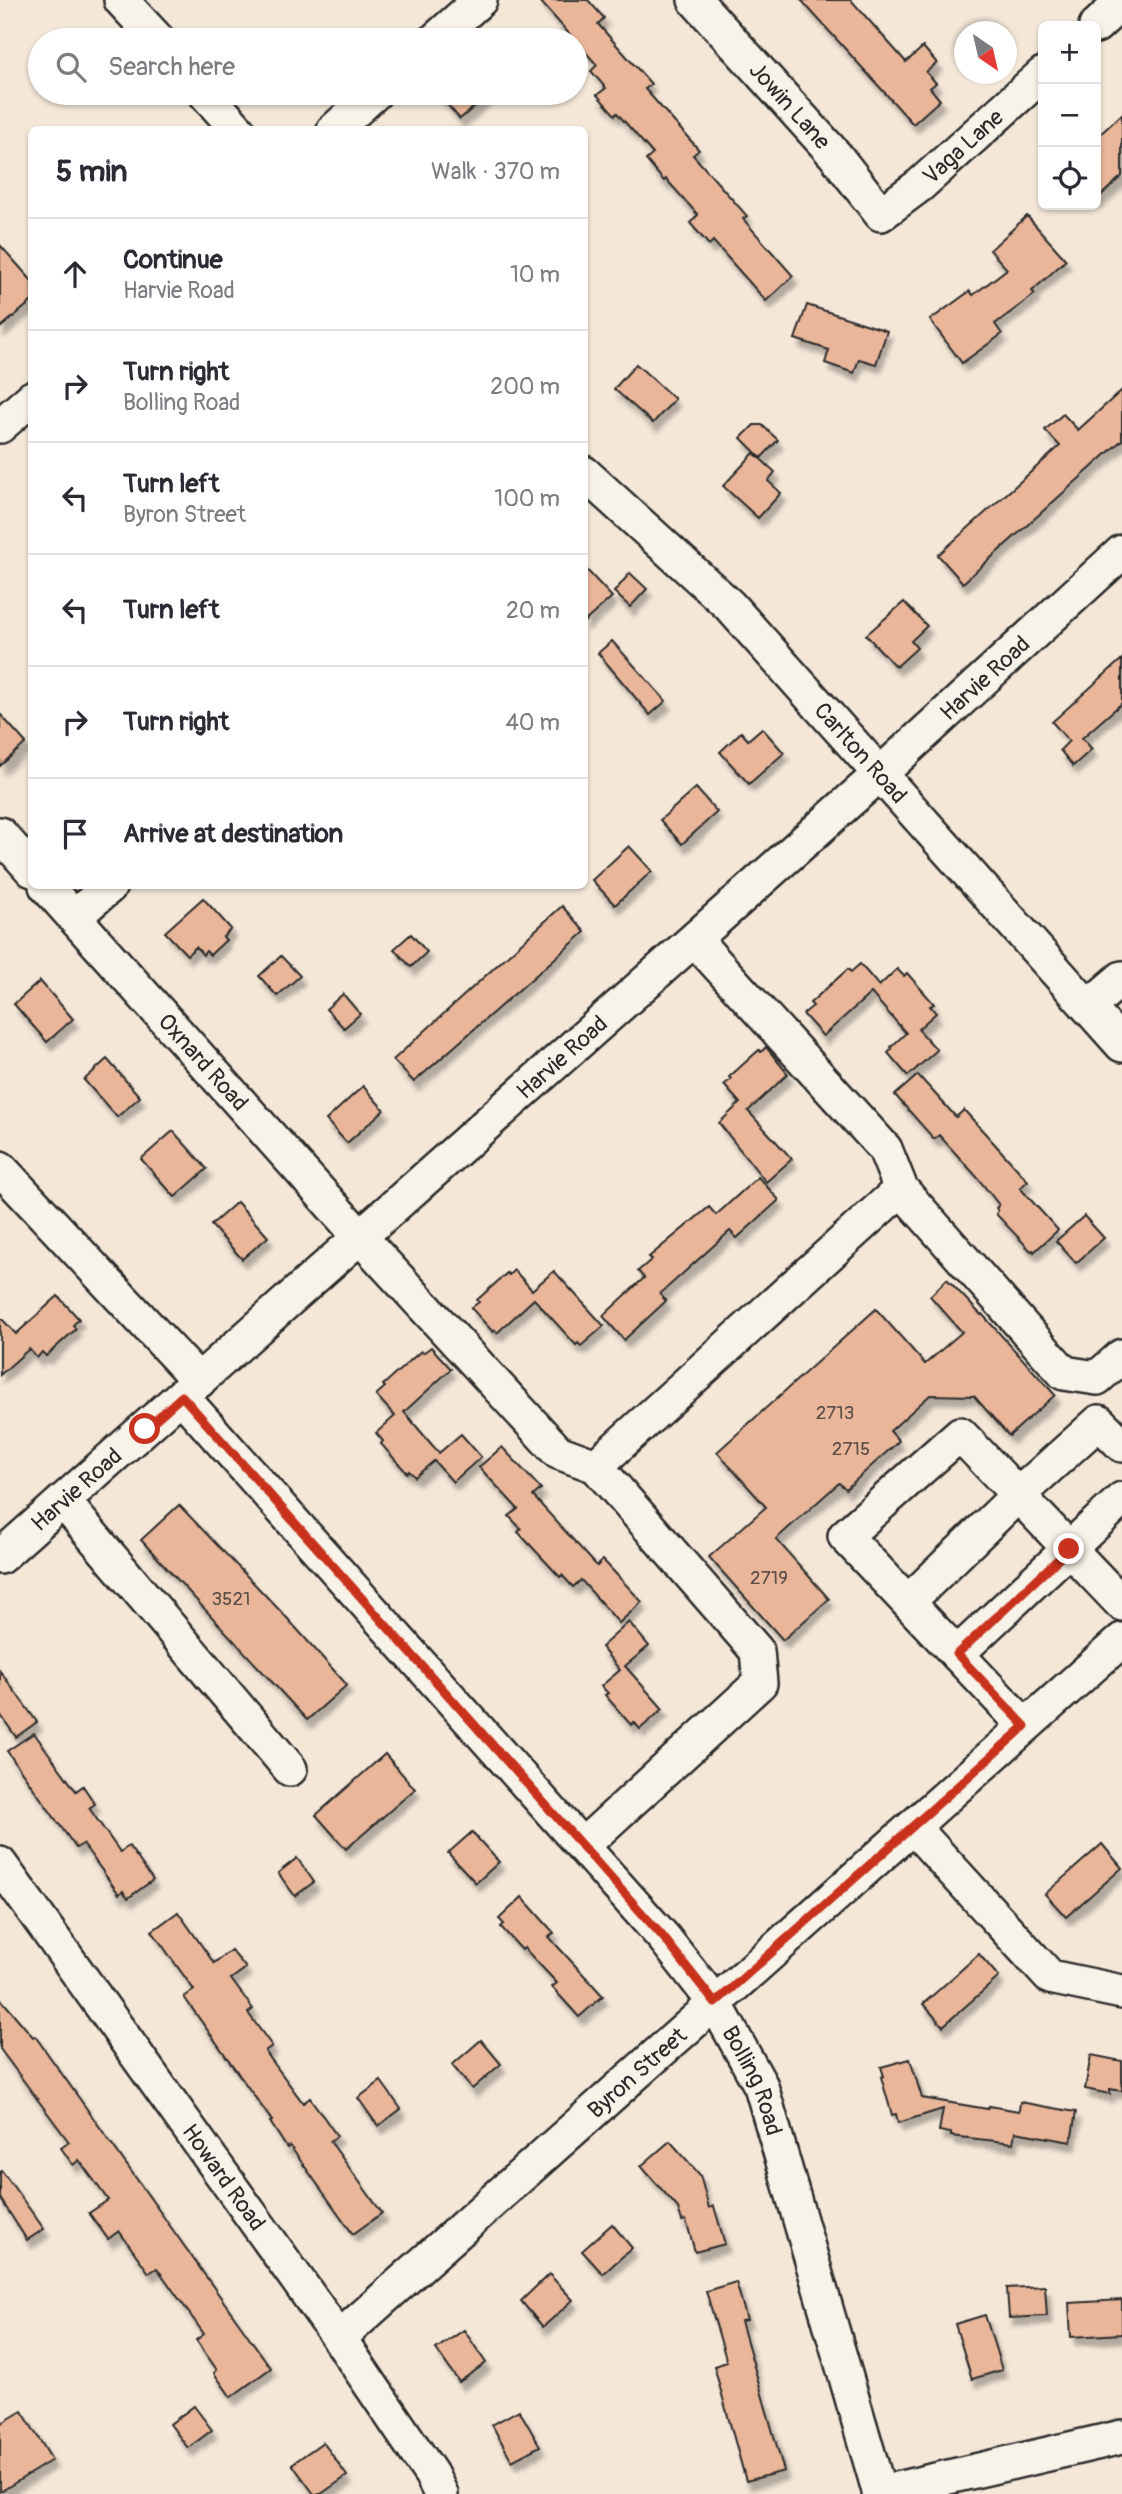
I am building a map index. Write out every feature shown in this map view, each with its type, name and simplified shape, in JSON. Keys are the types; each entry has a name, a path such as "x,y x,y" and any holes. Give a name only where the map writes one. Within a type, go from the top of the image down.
{"street":[{"path":"121,0 147,28"},
{"path":"448,28 480,0"},
{"name":"Jowin Lane","path":"695,0 835,155 881,214"},
{"path":"1101,21 1122,2"},
{"name":"Vaga Lane","path":"881,214 920,185 1038,79"},
{"path":"215,105 234,126"},
{"path":"338,126 362,105"},
{"path":"0,426 28,402"},
{"name":"Carlton Road","path":"588,477 729,605 1122,1045"},
{"name":"Harvie Road","path":"0,1557 695,940 1122,552"},
{"path":"0,834 28,866"},
{"name":"Oxnard Road","path":"49,889 361,1238 558,1452 596,1466"},
{"path":"74,918 107,889"},
{"path":"695,940 885,1149 901,1189 1064,1373 1097,1378 1122,1356"},
{"path":"1088,1007 1122,978"},
{"name":"Bolling Road","path":"0,1168 664,1938 715,2003 761,2086 879,2493"},
{"path":"582,1846 760,1683 757,1651 596,1466 901,1189"},
{"path":"908,1602 1018,1495 1099,1422 1122,1445"},
{"path":"1025,1726 845,1536 960,1434 1122,1604"},
{"path":"957,1654 1122,1499"},
{"path":"63,1501 290,1769"},
{"name":"Byron Street","path":"339,2338 1122,1640"},
{"path":"912,1827 1050,1977 1122,1992"},
{"name":"Howard Road","path":"0,1864 339,2338 431,2474 441,2494"},
{"path":"879,2493 1122,2437"}],"building":[{"path":"539,0 588,0 604,18 598,24 651,84 645,89 699,150 693,155 747,216 743,219 793,276 766,301 713,241 709,245 690,223 698,215 646,160 653,154 617,113 615,115 597,95 606,88 591,71 597,65 588,55 588,28 564,28"},
{"path":"801,0 851,0 906,62 923,47 937,63 926,72 936,83 930,88 940,100 913,124"},
{"path":"448,105 476,105 460,119"},
{"path":"1122,114 1122,176 1101,195 1101,147 1101,133"},
{"path":"1027,216 1066,260 1032,291 1035,294 995,324 1002,334 962,363 930,320 970,291 973,295 1007,269 990,250"},
{"path":"0,245 28,276 28,304 0,328"},
{"path":"807,305 887,331 876,364 859,359 854,373 825,363 829,350 795,339"},
{"path":"636,364 675,399 653,423 614,389"},
{"path":"1122,390 1122,440 963,583 938,555 1060,446 1045,430 1063,414 1078,430"},
{"path":"754,425 762,425 778,440 761,458 741,438"},
{"path":"754,453 775,472 768,481 781,493 758,518 723,486"},
{"path":"588,571 612,597 588,618"},
{"path":"630,573 647,589 630,607 614,592"},
{"path":"904,602 927,626 911,641 917,648 896,667 866,635"},
{"path":"612,641 666,701 650,715 598,653"},
{"path":"1122,659 1122,703 1082,738 1092,749 1073,766 1060,750 1069,741 1052,722"},
{"path":"0,714 26,743 0,766"},
{"path":"762,728 784,753 749,784 720,752 741,732 748,740"},
{"path":"696,788 717,812 682,844 660,820"},
{"path":"629,846 652,871 615,905 592,880"},
{"path":"203,898 231,929 223,937 226,940 210,955 206,951 203,955 196,947 187,955 165,932"},
{"path":"562,906 585,932 414,1082 393,1060"},
{"path":"411,934 427,952 411,967 394,949"},
{"path":"281,956 300,976 277,996 259,976"},
{"path":"860,964 879,986 897,969 904,976 907,973 934,1004 930,1006 936,1013 918,1029 937,1050 908,1076 888,1053 906,1033 871,993 823,1036 803,1014 813,1006 810,1003 848,969 851,972"},
{"path":"40,981 73,1019 47,1042 14,1004"},
{"path":"343,994 360,1014 344,1028 326,1009"},
{"path":"766,1047 788,1074 748,1111 792,1159 766,1182 719,1123 740,1103 724,1085 731,1079 729,1077"},
{"path":"107,1059 140,1097 117,1117 84,1080"},
{"path":"918,1075 956,1117 964,1110 1028,1181 1020,1188 1058,1230 1034,1252 996,1214 999,1205 976,1176 939,1135 934,1139 895,1095"},
{"path":"363,1086 384,1110 347,1143 326,1120"},
{"path":"173,1131 207,1169 175,1197 141,1159"},
{"path":"758,1177 779,1200 737,1238 730,1231 660,1294 666,1301 624,1340 603,1316 644,1278 638,1271 652,1259 649,1257 709,1207 716,1215"},
{"path":"237,1202 268,1237 242,1259 211,1225"},
{"path":"1084,1216 1104,1238 1076,1263 1056,1241"},
{"path":"514,1270 532,1290 554,1271 604,1326 581,1346 578,1343 576,1345 534,1299 497,1333 495,1330 493,1332 471,1308 507,1273 509,1275"},
{"path":"947,1279 1055,1395 1009,1436 974,1396 930,1395 890,1431 899,1441 846,1489 839,1483 776,1539 829,1599 783,1640 709,1557 766,1507 717,1452 876,1309 925,1364 962,1332 930,1296"},
{"path":"58,1296 79,1319 73,1325 76,1329 46,1356 42,1352 37,1358 29,1349 0,1375 0,1317 16,1334"},
{"path":"431,1347 451,1369 404,1412 439,1453 461,1434 481,1457 453,1482 434,1461 415,1477 409,1471 407,1473 381,1444 383,1441 376,1433 395,1416 376,1395 385,1387 383,1385 421,1351 423,1353"},
{"path":"502,1447 541,1489 533,1496 597,1566 603,1560 642,1602 619,1623 581,1580 573,1587 562,1575 560,1577 518,1532 521,1529 509,1516 518,1509 479,1467"},
{"path":"179,1505 347,1685 307,1720 141,1540"},
{"path":"629,1622 649,1646 625,1666 663,1709 640,1729 634,1722 631,1725 605,1695 608,1693 601,1686 620,1670 601,1647"},
{"path":"0,1671 37,1722 16,1737 0,1714"},
{"path":"34,1733 76,1791 83,1786 95,1804 89,1808 120,1852 129,1846 153,1880 128,1898 123,1891 119,1894 83,1844 76,1848 7,1751"},
{"path":"385,1754 415,1789 346,1849 316,1815"},
{"path":"472,1832 499,1862 476,1883 448,1853"},
{"path":"1102,1844 1122,1868 1066,1917 1045,1894"},
{"path":"297,1858 314,1882 295,1896 278,1873"},
{"path":"522,1897 554,1933 549,1937 603,1996 579,2017 552,1987 557,1983 501,1927 504,1924 499,1919"},
{"path":"178,1912 214,1963 231,1950 246,1968 231,1979 253,2009 248,2013 272,2046 265,2051 303,2103 310,2098 337,2136 330,2141 382,2213 353,2234 290,2146 287,2148 270,2122 272,2121 184,1997 194,1990 152,1931"},
{"path":"979,1954 999,1977 943,2026 923,2004"},
{"path":"0,1998 33,2037 35,2036 271,2368 231,2397 214,2373 217,2370 196,2340 204,2334 157,2268 149,2273 119,2231 108,2239 89,2213 108,2200 79,2160 73,2165 61,2148 69,2142 0,2049"},
{"path":"481,2040 501,2064 472,2089 452,2065"},
{"path":"1091,2055 1122,2061 1122,2091 1110,2089 1110,2094 1085,2089"},
{"path":"910,2059 922,2098 988,2109 989,2106 1019,2111 1020,2102 1076,2112 1071,2142 1015,2132 1013,2143 951,2136 951,2133 939,2131 943,2109 898,2123 896,2114 892,2115 881,2077 884,2076 881,2067"},
{"path":"381,2081 401,2109 378,2126 358,2098"},
{"path":"670,2141 700,2175 709,2208 714,2206 725,2244 695,2252 686,2220 682,2221 678,2208 641,2166"},
{"path":"2,2171 44,2229 27,2240 0,2198"},
{"path":"612,2224 632,2248 603,2274 582,2251"},
{"path":"549,2274 573,2300 543,2327 521,2301"},
{"path":"736,2282 747,2320 741,2321 784,2471 746,2481 714,2366 727,2362 706,2291"},
{"path":"1045,2286 1047,2316 1009,2318 1007,2288"},
{"path":"1122,2300 1122,2334 1071,2337 1069,2303"},
{"path":"985,2315 1002,2370 972,2379 955,2324"},
{"path":"464,2330 486,2363 459,2382 436,2349"},
{"path":"194,2406 212,2430 188,2448 170,2424"},
{"path":"519,2410 540,2446 512,2461 492,2425"},
{"path":"22,2411 52,2460 0,2492 0,2424"},
{"path":"323,2442 347,2476 321,2494 314,2494 292,2464"}],"route":[{"path":"145,1429 182,1396 664,1938 715,2003 1025,1726 957,1654 1069,1549"}]}
